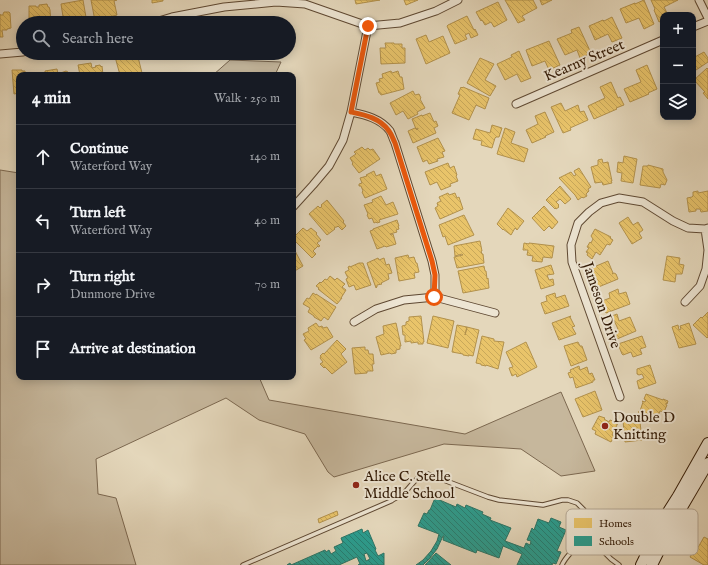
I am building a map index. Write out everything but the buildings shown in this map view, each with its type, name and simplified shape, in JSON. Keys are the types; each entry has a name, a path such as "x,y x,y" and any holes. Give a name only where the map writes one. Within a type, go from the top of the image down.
{"main road":[{"path":"670,509 708,443"},
{"path":"681,509 708,462"},
{"path":"641,565 646,555"},
{"path":"652,565 657,555"}],"street":[{"path":"177,16 224,7 276,2 305,4 368,26 400,23 436,11 458,0"},
{"path":"696,26 708,20 699,0"},
{"path":"296,204 329,166 343,140 351,112 368,26"},
{"name":"Kearny Street","path":"516,104 660,41"},
{"path":"0,54 16,53"},
{"path":"351,112 380,122 390,132 395,143 432,261 435,275 434,297"},
{"name":"Jameson Drive","path":"620,397 572,262 571,245 578,223 588,212 601,203 619,198 643,202 672,221 688,228 707,229"},
{"path":"685,302 700,286 706,269 708,250 707,229"},
{"path":"354,322 376,309 404,300 434,297 495,313"}],"lane":[{"path":"243,565 391,501 404,493 419,476 423,474 428,474 499,500 543,505 568,500 577,503 583,509"},
{"path":"562,565 568,555"},
{"path":"607,555 619,565"}],"shaded area":[{"path":"230,60 281,62 276,72 216,72"},
{"path":"0,170 16,173 16,380 260,380 269,400 465,434 561,392 595,471 561,476 521,449 444,444 334,477 328,472 305,434 259,420 226,398 96,459 98,494 116,498 136,565 0,565"}],"place":[{"name":"Double D Knitting","path":"605,426"},
{"name":"Alice C. Stelle Middle School","path":"356,485"}],"route":[{"path":"368,26 351,112 380,122 390,132 395,143 432,261 435,275 434,297"}]}
